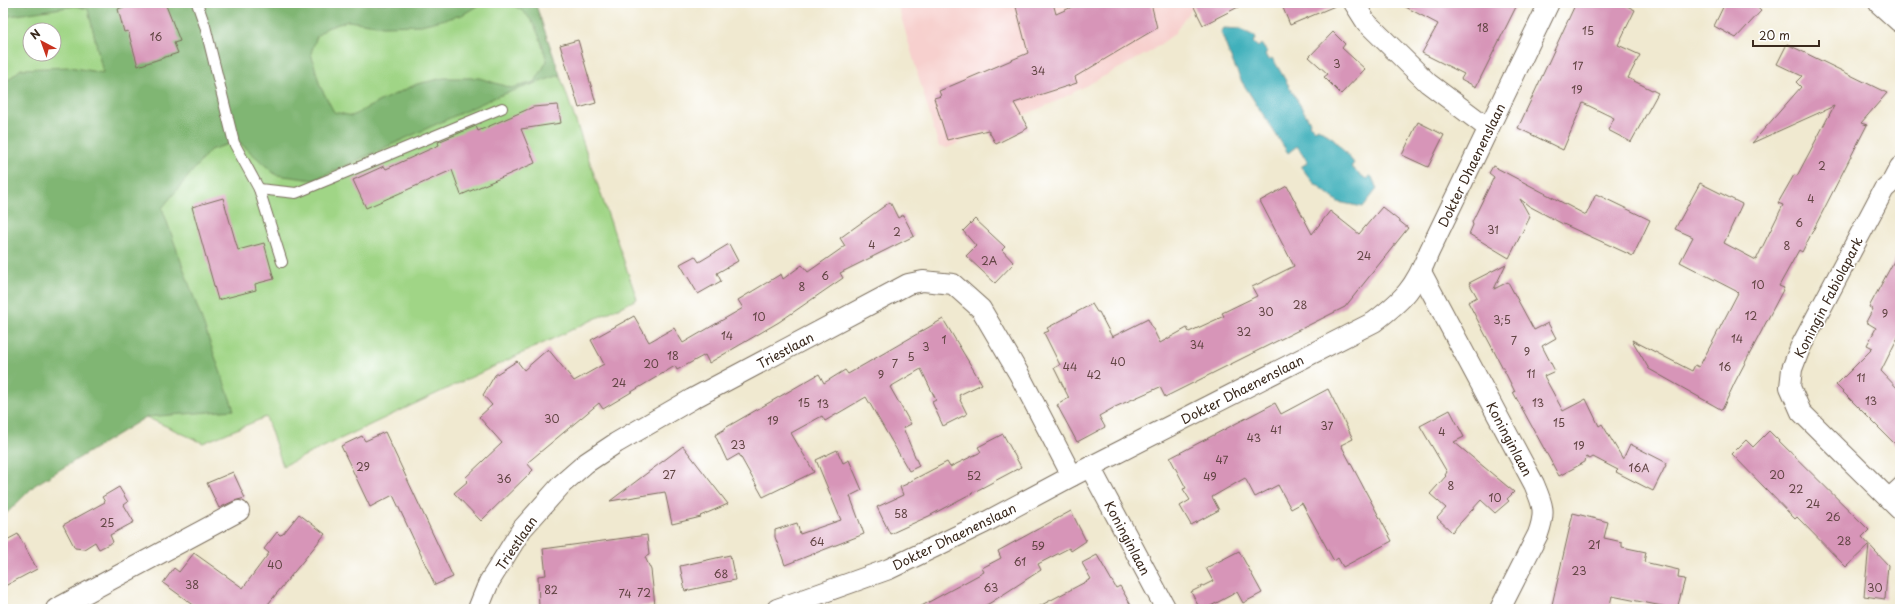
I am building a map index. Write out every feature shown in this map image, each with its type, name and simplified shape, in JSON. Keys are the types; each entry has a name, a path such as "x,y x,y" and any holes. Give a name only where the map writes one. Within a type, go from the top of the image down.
{"street":[{"path":"1354,3 1366,22 1428,83 1488,128"},
{"name":"Dokter Dhaenenslaan","path":"776,609 889,569 984,523 1072,476 1374,322 1399,303 1421,272 1488,128 1549,3"},
{"path":"1880,3 1900,21"},
{"name":"Koningin Fabiolapark","path":"1900,167 1892,182 1884,189 1800,348 1792,369 1790,386 1801,412 1893,488 1900,510"},
{"name":"Koninginlaan","path":"1421,272 1534,484 1544,506 1543,522 1538,534 1500,609"},
{"name":"Triestlaan","path":"478,609 489,582 522,529 562,484 586,463 616,443 692,399 908,284 923,281 954,284 982,309 1019,374 1072,476"},
{"name":"Koninginlaan","path":"1090,467 1166,609"},
{"path":"56,609 239,511"}],"lane":[{"path":"197,3 205,26 234,143 259,189 282,262"},
{"path":"259,189 296,193 502,108"}],"shaded area":[{"path":"897,3 1196,3 1173,35 1148,53 1057,101 947,148 939,147"}],"green space":[{"path":"3,3 535,3 637,299 283,466 266,417 203,443 3,352"},
{"path":"3,3 482,3 462,15 421,25 383,26 348,21 327,28 317,36 311,53 320,86 334,112 352,116 417,84 444,78 479,78 511,88 535,82 547,61 536,29 521,10 512,5 496,3 535,3 560,75 498,96 314,180 276,175 238,141 210,150 162,208 234,410 146,417 35,485 3,517 3,84 21,69 70,67 103,73 88,9 75,6 3,17"}],"water":[{"path":"1224,28 1240,29 1256,38 1253,42 1258,47 1261,44 1267,52 1265,54 1268,60 1272,58 1310,122 1309,124 1315,130 1318,128 1334,139 1354,163 1351,167 1366,179 1369,176 1372,177 1377,189 1363,207 1338,202 1313,182 1301,167 1308,162 1297,146 1288,153 1242,82 1221,32"}],"building":[{"path":"134,3 165,3 180,41 174,43 178,53 138,66 128,31 124,32 118,9"},
{"path":"1015,3 1053,3 1056,14 1081,3 1151,3 1157,28 1075,77 1077,83 1014,103 1028,128 996,144 988,130 947,140 934,98 941,96 939,91 1028,53"},
{"path":"1192,3 1246,3 1203,25"},
{"path":"1281,3 1342,3 1290,25"},
{"path":"1398,3 1518,3 1476,87 1461,79 1464,74 1422,53 1438,24"},
{"path":"1576,3 1621,3 1635,10 1618,45 1640,55 1628,78 1658,93 1631,142 1608,130 1614,118 1583,103 1563,150 1518,128"},
{"path":"1725,3 1752,3 1761,11 1736,38 1714,26"},
{"path":"1333,32 1345,44 1342,48 1365,69 1341,94 1324,77 1328,74 1309,57"},
{"path":"578,40 596,103 579,108 560,45"},
{"path":"1787,44 1887,93 1861,123 1867,125 1802,252 1799,250 1779,286 1784,288 1722,410 1649,369 1632,340 1692,371 1695,365 1699,367 1738,293 1680,262 1693,237 1675,229 1700,183 1742,204 1724,243 1756,260 1783,205 1778,203 1794,175 1797,176 1834,106 1752,143 1801,87 1796,82 1802,76 1777,64"},
{"path":"558,105 561,123 521,129 535,163 461,195 452,170 366,208 353,180 384,166 386,169 439,145 438,142 476,126 478,131 533,107"},
{"path":"1418,122 1444,135 1428,167 1402,155"},
{"path":"1493,166 1586,215 1596,194 1650,220 1633,256 1561,223 1529,206 1520,199 1530,217 1509,258 1469,234 1473,225 1472,222 1494,177 1489,173"},
{"path":"1287,186 1312,234 1330,211 1359,234 1382,207 1408,228 1345,307 1165,397 1160,387 1115,407 1099,416 1105,427 1077,442 1057,405 1069,398 1054,368 1060,365 1044,333 1049,331 1047,328 1092,304 1097,312 1099,312 1112,337 1148,319 1160,343 1187,328 1189,332 1224,316 1222,313 1257,296 1252,287 1294,266 1260,201"},
{"path":"223,198 238,250 264,243 274,279 255,284 256,290 218,300 192,207"},
{"path":"890,202 898,218 903,215 914,236 840,273 843,278 779,322 709,363 705,355 677,370 675,366 603,409 599,403 527,463 533,470 481,521 454,493 468,481 465,478 502,443 479,417 492,405 483,395 495,375 517,361 524,370 548,349 574,381 604,364 591,340 634,316 649,342 674,328 683,343 743,308 738,300 781,274 783,279 802,265 808,272 845,246 840,238"},
{"path":"975,219 1005,247 1002,250 1014,263 995,283 966,256 976,246 963,231"},
{"path":"729,244 738,261 717,273 721,281 698,294 680,264 695,256 699,262"},
{"path":"1900,250 1900,333 1881,371 1900,391 1900,449 1836,385 1873,348 1867,345 1876,328 1866,322 1873,309 1869,307"},
{"path":"1506,264 1494,289 1508,282 1534,330 1548,323 1556,338 1542,346 1555,371 1544,376 1563,411 1586,399 1599,426 1602,424 1623,459 1630,444 1667,463 1653,491 1616,472 1618,470 1593,457 1590,459 1586,457 1585,462 1559,476 1513,392 1515,392 1468,302 1477,297 1469,283"},
{"path":"943,319 982,384 959,395 967,414 943,426 932,402 936,400 921,369 890,387 911,424 903,428 919,466 909,471 866,397 825,421 822,416 791,433 814,472 763,497 739,454 727,461 715,435 725,428 819,374 824,383 845,370 848,374"},
{"path":"1328,389 1353,439 1341,445 1392,541 1343,567 1338,558 1334,561 1302,503 1291,509 1278,485 1255,497 1245,478 1212,497 1219,510 1191,525 1180,506 1190,500 1183,489 1186,488 1170,458 1275,403 1281,414"},
{"path":"1450,410 1464,437 1454,442 1514,492 1507,499 1509,501 1495,513 1481,500 1452,532 1437,518 1446,508 1430,494 1446,476 1445,475 1447,472 1420,426"},
{"path":"1769,431 1869,530 1862,537 1888,565 1885,599 1864,596 1869,545 1846,567 1797,517 1795,519 1732,454 1746,440 1753,447"},
{"path":"385,432 453,577 435,585 393,495 370,507 341,446 362,436 365,441"},
{"path":"1003,434 1021,467 929,516 890,534 877,507 903,495 900,487 947,462 950,467 981,452 978,447"},
{"path":"683,446 728,504 700,516 701,517 672,524 665,492 610,501"},
{"path":"837,450 843,463 849,460 862,490 850,496 864,534 785,565 775,537 775,530 797,523 800,534 841,520 816,460"},
{"path":"233,472 245,498 219,508 207,483"},
{"path":"119,487 128,502 124,505 134,522 110,535 113,542 99,549 95,542 84,549 75,548 63,525 105,502 102,497"},
{"path":"1071,511 1086,541 1071,551 1069,548 1038,564 1041,570 990,603 978,609 916,609 984,572 982,568 1001,558 998,551"},
{"path":"1573,513 1608,522 1604,538 1622,542 1622,547 1646,552 1644,562 1679,570 1678,578 1685,579 1677,609 1612,596 1609,609 1551,609"},
{"path":"299,514 325,534 264,609 199,609 163,583 174,568 179,572 194,553 243,588 269,553 264,549 277,532 280,535 283,534"},
{"path":"18,534 37,569 3,587 3,542"},
{"path":"647,535 649,555 645,557 651,570 655,605 619,609 539,609 538,576 546,575 543,549"},
{"path":"1239,551 1262,593 1243,603 1237,592 1205,609 1200,609 1191,592 1213,581 1206,568"},
{"path":"730,555 735,580 685,591 680,566"},
{"path":"1097,555 1116,588 1120,586 1133,609 1034,609 1091,579 1082,563"}]}
